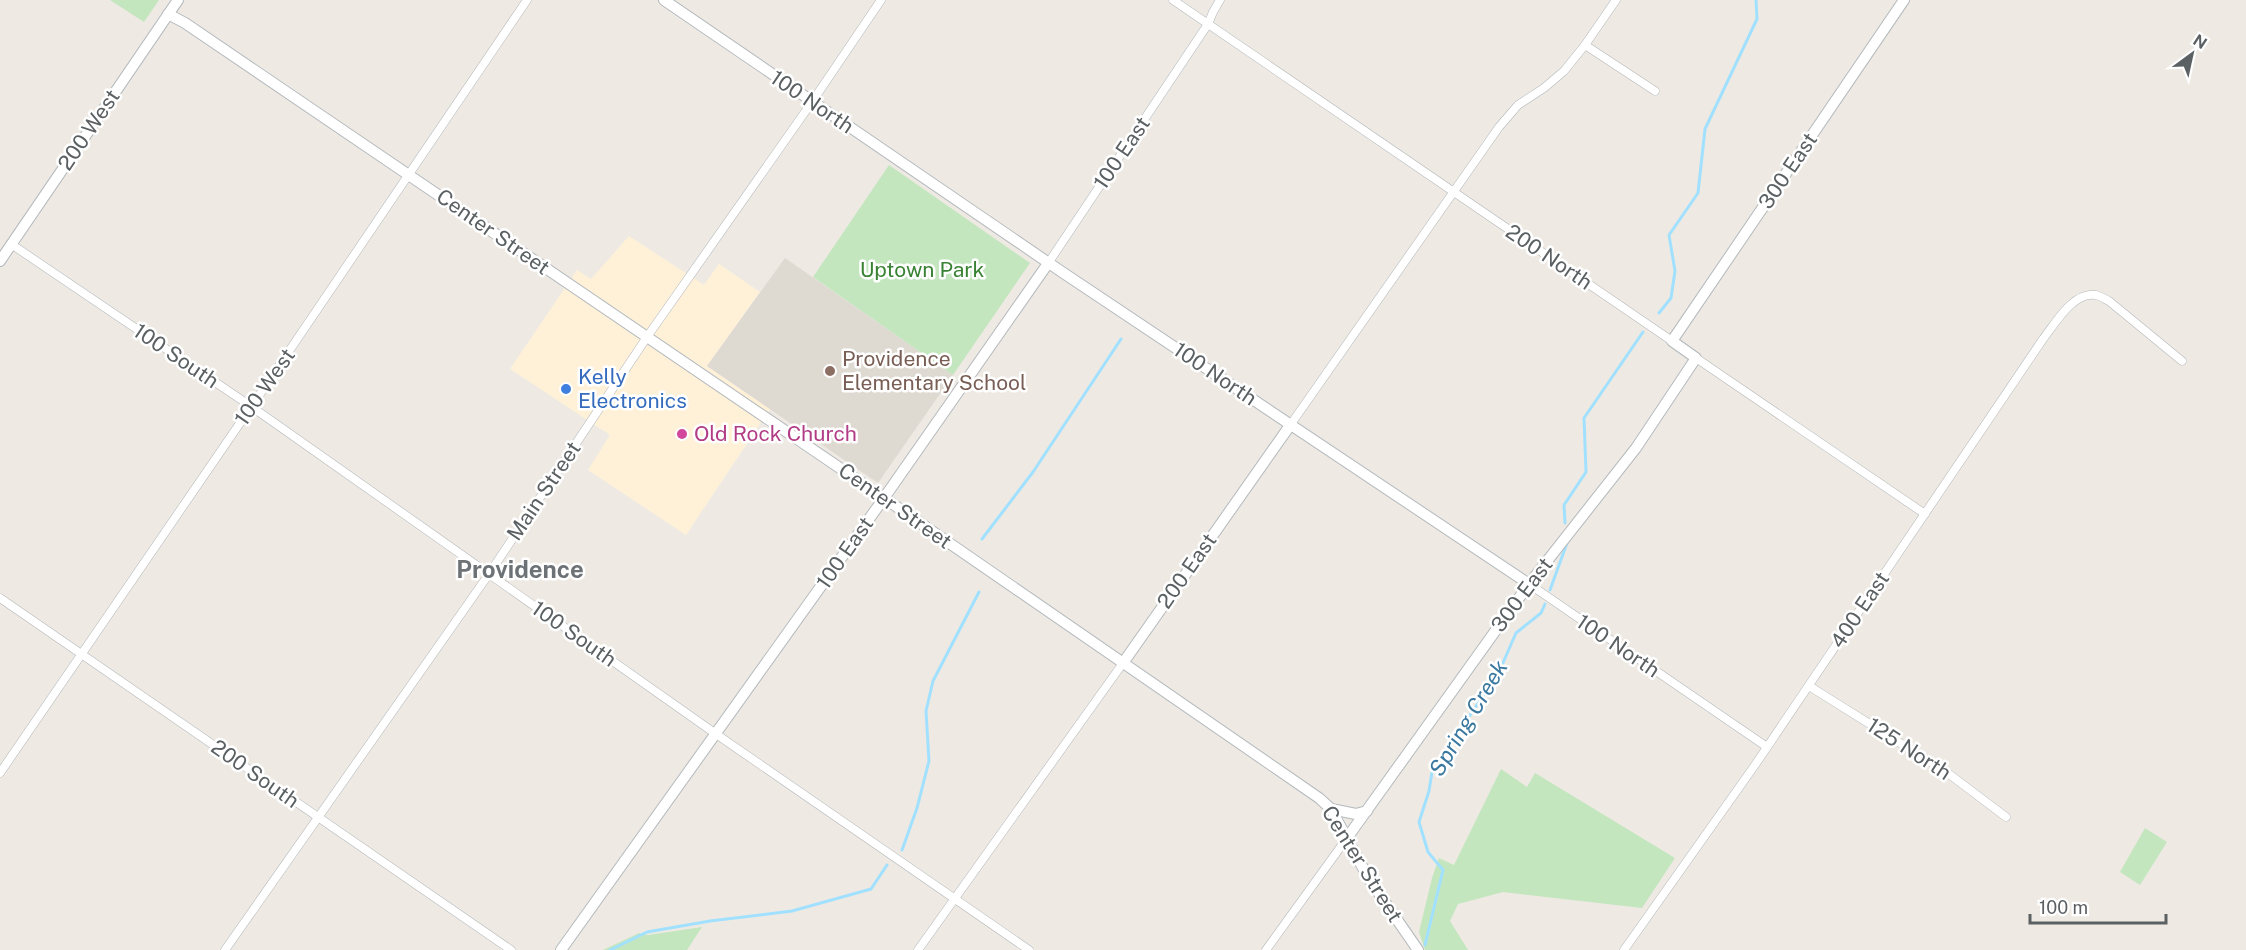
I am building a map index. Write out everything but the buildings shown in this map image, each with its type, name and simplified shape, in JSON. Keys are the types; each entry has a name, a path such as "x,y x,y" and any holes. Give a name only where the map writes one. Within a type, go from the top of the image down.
{"street":[{"name":"200 West","path":"0,261 6,242 178,0"},
{"name":"100 West","path":"0,773 252,407 527,0"},
{"name":"100 North","path":"664,0 1767,747"},
{"name":"Main Street","path":"225,950 316,817 489,574 646,338 881,0"},
{"name":"200 North","path":"1173,0 1925,514"},
{"name":"100 East","path":"561,950 884,498 1049,262 1208,24 1221,0"},
{"name":"200 East","path":"918,950 1499,128 1518,105 1564,71 1616,0"},
{"name":"300 East","path":"1672,341 1904,0"},
{"name":"Center Street","path":"168,14 185,23 410,174 1319,798 1331,809 1369,879 1418,950"},
{"path":"1585,45 1655,91"},
{"name":"100 South","path":"6,242 252,407 716,734 1029,950"},
{"name":"400 East","path":"1624,950 1809,686 2043,339 2067,309 2082,297 2095,295 2109,301 2182,361"},
{"name":"300 East","path":"1266,950 1529,584 1636,448 1696,358"},
{"name":"200 South","path":"0,598 511,950"},
{"name":"125 North","path":"1809,686 1945,771 2006,817"},
{"path":"1331,809 1347,814 1366,811"}],"shaded area":[{"path":"629,236 704,285 719,264 760,292 707,366 770,409 686,535 588,470 610,435 510,369 577,270 591,279"},
{"name":"Providence Elementary School","path":"785,258 953,375 878,483 707,366"}],"green space":[{"path":"110,0 159,0 144,22"},
{"name":"Uptown Park","path":"889,165 1030,263 953,375 813,277"},
{"path":"1501,769 1527,787 1535,773 1675,858 1642,908 1503,892 1458,904 1450,921 1468,950 1425,950 1419,932 1439,858 1454,865"},
{"path":"2145,828 2167,842 2140,885 2120,872"},
{"path":"702,927 687,950 603,950 639,933 648,935"}],"waterway":[{"name":"Spring Creek","path":"1659,313 1671,298 1675,271 1669,235 1698,193 1705,129 1757,19 1756,0"},
{"name":"Spring Creek","path":"1565,523 1564,505 1586,472 1584,418 1643,332"},
{"path":"982,539 1033,472 1121,339"},
{"name":"Spring Creek","path":"1550,590 1567,543"},
{"path":"902,850 917,808 929,761 926,711 933,681 979,592"},
{"name":"Spring Creek","path":"1425,945 1443,870 1428,852 1419,822 1429,791 1432,772 1499,672 1516,633 1541,613 1545,604"},
{"path":"610,950 647,932 710,921 792,911 871,889 887,865"}],"place":[{"name":"Providence Elementary School","path":"830,371"},
{"name":"Kelly Electronics","path":"566,389"},
{"name":"Old Rock Church","path":"682,434"}],"district":[{"name":"Providence","path":"520,570"}]}
